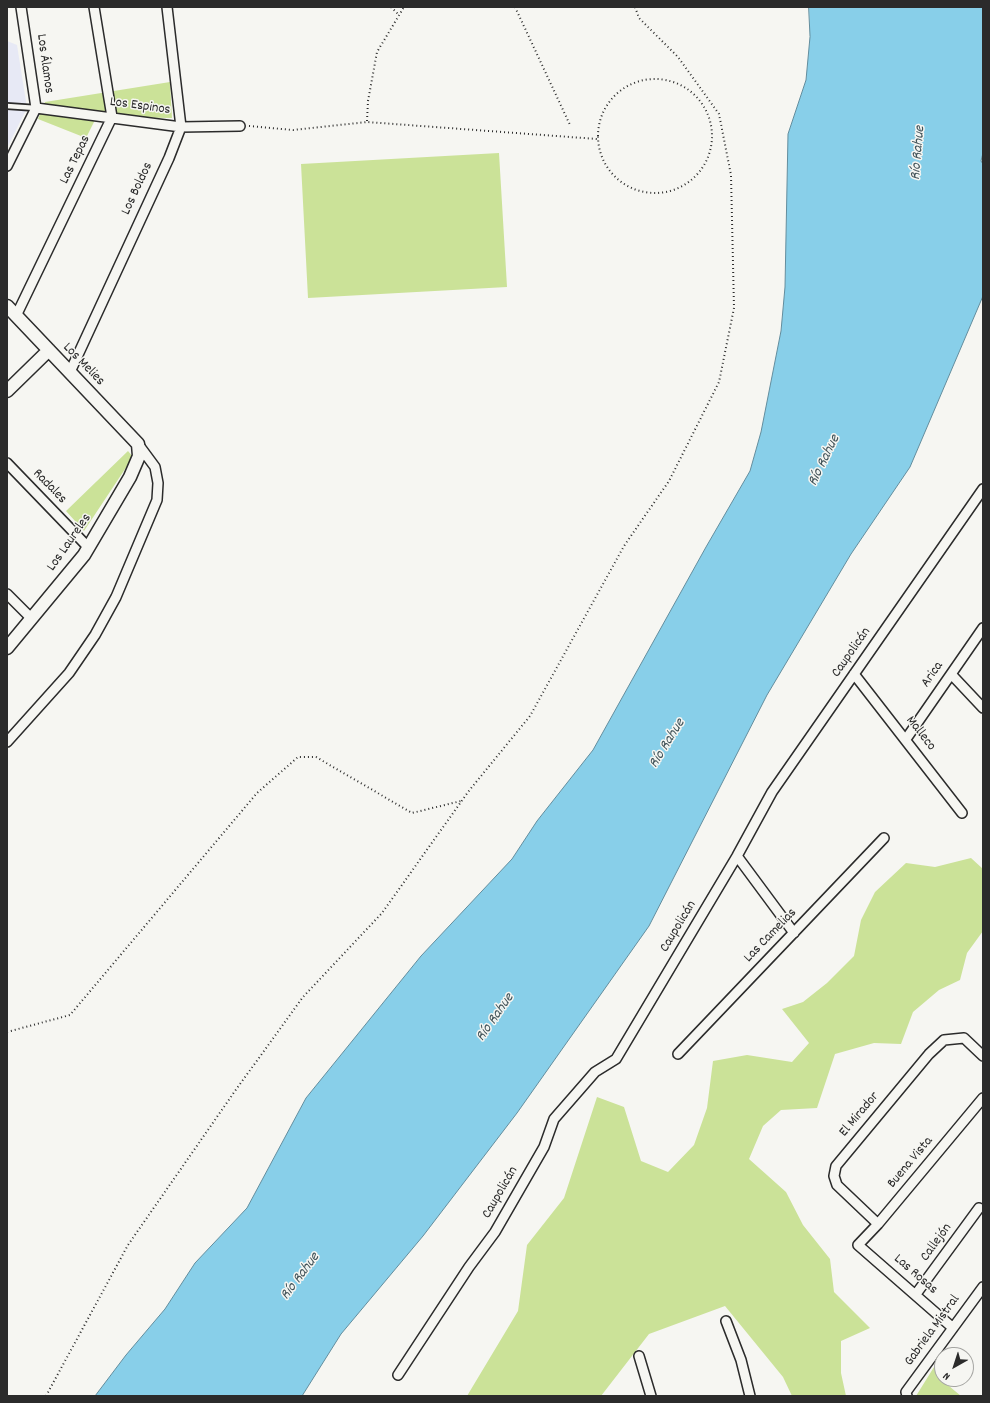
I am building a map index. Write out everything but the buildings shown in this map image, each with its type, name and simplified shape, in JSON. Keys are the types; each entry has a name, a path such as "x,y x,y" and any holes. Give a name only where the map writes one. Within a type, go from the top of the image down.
{"street":[{"name":"Los Álamos","path":"7,166 36,108 21,7"},
{"path":"94,7 112,117"},
{"name":"Los Boldos","path":"70,372 169,158 181,126 167,7"},
{"name":"Los Espinos","path":"36,108 181,126 240,126"},
{"name":"Las Tepas","path":"16,316 112,117"},
{"name":"Los Melies","path":"7,306 138,444"},
{"path":"7,391 49,350"},
{"path":"7,742 69,673 95,635 116,597 157,500 158,483 155,467 138,444"},
{"name":"Los Laureles","path":"7,648 84,555 130,478 139,456 138,444"},
{"name":"Radales","path":"7,463 88,547"},
{"name":"Caupolicán","path":"398,1375 469,1267 495,1232 544,1147 554,1119 595,1072 616,1059 737,856 772,792 983,488"},
{"path":"7,594 32,619"},
{"name":"Arica","path":"906,739 983,628"},
{"name":"Malleco","path":"854,674 962,813"},
{"path":"951,674 983,708"},
{"name":"Las Camelias","path":"678,1054 884,838"},
{"path":"737,856 794,933"},
{"name":"El Mirador","path":"878,1224 837,1185 834,1176 836,1166 929,1054 944,1040 964,1038 983,1056"},
{"name":"Buena Vista","path":"858,1244 878,1224 983,1098"},
{"name":"Callejón","path":"916,1294 980,1208"},
{"name":"Las Rosas","path":"858,1244 953,1328"},
{"name":"Gabriela Mistral","path":"907,1394 983,1287"},
{"path":"726,1321 741,1360 750,1396"},
{"path":"639,1356 652,1396"}],"lane":[{"path":"7,106 36,108"}],"path":[{"path":"391,7 398,14"},
{"path":"367,122 368,101 377,52 398,14 404,7"},
{"path":"515,7 570,125"},
{"path":"46,1396 128,1245 234,1091 303,997 382,913 462,801 530,716 624,546 669,481 719,382 734,308 731,176 719,114 678,57 640,18 635,7"},
{"path":"655,78 678,83 693,93 706,109 712,129 710,154 700,172 693,180 675,191 648,194 622,184 611,174 600,157 597,139 602,111 614,95 630,83 655,78"},
{"path":"240,126 293,130 367,122 597,139"},
{"path":"7,1032 70,1015 257,793 298,757 316,757 412,813 462,801"}],"shaded area":[{"path":"7,41 17,45 27,108 7,148"}],"green space":[{"path":"170,82 172,118 112,117 95,120 86,138 38,119 45,102"},
{"path":"499,153 507,287 308,298 301,164"},
{"path":"128,451 133,457 84,531 66,511"},
{"path":"971,858 983,869 983,931 967,953 960,980 939,990 913,1012 901,1044 874,1043 835,1054 817,1108 781,1110 763,1126 749,1159 786,1192 803,1225 830,1259 834,1292 870,1328 841,1341 841,1373 846,1396 792,1396 783,1377 725,1306 649,1334 601,1396 467,1396 518,1311 527,1245 564,1198 597,1097 624,1107 641,1161 668,1172 694,1145 707,1108 713,1061 747,1055 792,1062 809,1043 782,1009 803,1002 827,983 854,956 861,920 875,892 906,863 935,867"},
{"path":"934,1367 934,1387 950,1387 961,1396 916,1396"}],"water":[{"name":"Río Rahue","path":"809,7 983,7 983,153 981,161 983,164 983,296 910,467 851,554 767,695 649,926 517,1113 423,1236 341,1334 302,1396 95,1396 126,1355 165,1309 195,1263 247,1208 306,1098 421,956 512,859 537,821 593,750 750,471 761,432 781,331 785,287 788,134 806,80 810,37"}]}
